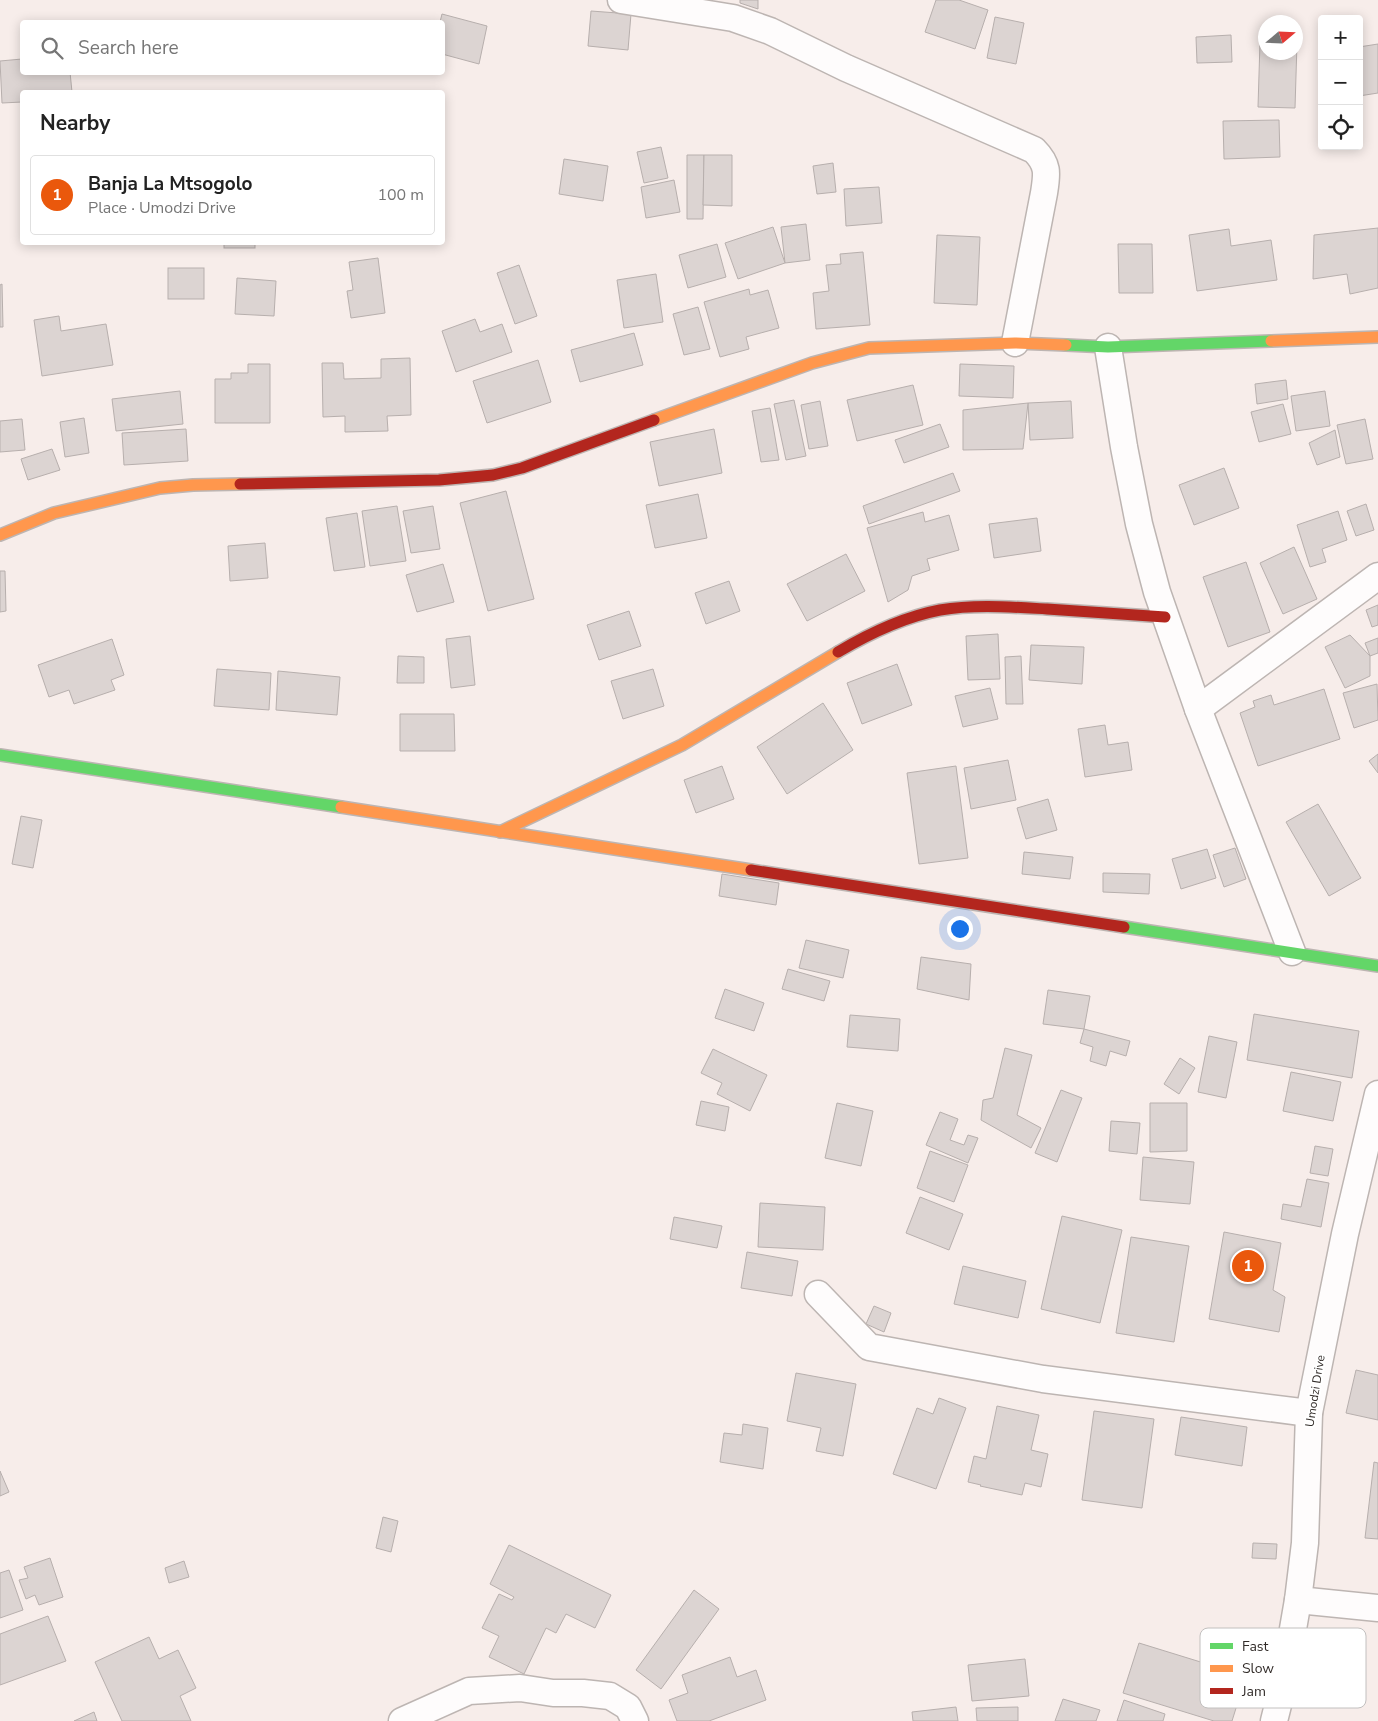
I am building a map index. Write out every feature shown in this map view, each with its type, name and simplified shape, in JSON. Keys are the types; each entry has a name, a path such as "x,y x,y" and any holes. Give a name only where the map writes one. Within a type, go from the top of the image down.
{"street":[{"path":"621,0 733,18 770,31 846,68 1034,150 1042,158 1047,171 1015,343"},
{"path":"0,535 54,513 160,488 192,485 438,480 493,475 522,468 812,363 870,348 1015,343 1108,347 1378,337"},
{"path":"1108,347 1124,448 1157,592 1198,709 1292,952"},
{"path":"1198,709 1378,576"},
{"path":"500,832 682,745 854,643 884,627 911,617 940,610 965,607 1010,607 1165,617"},
{"path":"0,755 1378,966"},
{"name":"Umodzi Drive","path":"1293,1628 1305,1544 1309,1413 1345,1234 1378,1094"},
{"path":"818,1294 869,1348 1043,1379 1309,1413"},
{"path":"1298,1600 1378,1608"},
{"path":"402,1721 468,1691 520,1688 554,1693 610,1696 628,1707 635,1721"},
{"name":"Umodzi Drive","path":"1274,1721 1277,1708"}],"building":[{"path":"740,0 758,0 758,9 740,3"},
{"path":"936,0 959,0 988,10 975,49 925,32"},
{"path":"591,11 631,14 628,50 588,46"},
{"path":"442,14 487,26 479,64 445,55 445,20 440,20"},
{"path":"995,17 1024,23 1016,64 987,58"},
{"path":"1231,35 1232,62 1197,63 1196,37"},
{"path":"1378,44 1378,93 1363,95 1363,60 1363,46"},
{"path":"20,59 20,75 70,75 72,90 20,90 20,102 2,103 0,61"},
{"path":"1259,60 1296,60 1295,108 1258,107"},
{"path":"1279,120 1280,157 1224,159 1223,121"},
{"path":"661,147 668,178 644,183 637,152"},
{"path":"687,155 704,155 703,219 687,219"},
{"path":"704,155 732,155 732,206 703,205"},
{"path":"564,159 608,166 603,201 559,194"},
{"path":"833,163 836,192 817,194 813,166"},
{"path":"674,180 680,212 646,218 641,187"},
{"path":"879,187 882,223 846,226 844,189"},
{"path":"806,224 810,260 785,263 781,227"},
{"path":"773,227 785,263 738,279 725,243"},
{"path":"1378,228 1378,288 1350,294 1347,274 1313,279 1314,235"},
{"path":"1229,229 1231,246 1271,240 1277,280 1197,291 1189,235"},
{"path":"937,235 980,237 977,305 934,303"},
{"path":"717,244 726,277 688,288 679,255"},
{"path":"1118,244 1152,244 1153,293 1119,293"},
{"path":"224,245 255,245 255,248 224,248"},
{"path":"863,252 870,325 816,329 813,293 829,291 826,265 841,264 840,254"},
{"path":"378,258 385,313 351,318 347,291 353,290 349,262"},
{"path":"519,265 537,316 515,324 497,273"},
{"path":"168,268 204,268 204,299 168,299"},
{"path":"656,274 663,322 624,328 617,280"},
{"path":"237,278 276,281 274,316 235,314"},
{"path":"2,284 3,327 0,327 0,285"},
{"path":"749,289 750,295 768,290 779,328 746,337 749,349 720,357 704,302"},
{"path":"698,307 710,349 684,355 673,314"},
{"path":"59,316 61,331 106,324 113,365 42,376 34,320"},
{"path":"475,319 480,332 502,324 512,352 456,372 442,331"},
{"path":"634,333 643,365 580,382 571,350"},
{"path":"410,358 411,415 387,416 388,431 345,432 345,416 323,417 322,363 343,363 344,379 381,378 381,359"},
{"path":"538,360 551,402 487,423 473,381"},
{"path":"248,364 270,364 270,423 215,423 215,379 231,379 231,373 248,373"},
{"path":"960,364 1014,366 1013,398 959,396"},
{"path":"1286,380 1288,399 1257,404 1255,384"},
{"path":"913,385 923,425 857,441 847,400"},
{"path":"180,391 183,424 116,431 112,399"},
{"path":"1325,391 1330,426 1296,431 1291,396"},
{"path":"794,400 806,456 786,460 774,404"},
{"path":"820,401 828,446 809,449 801,405"},
{"path":"1071,401 1073,438 1030,440 1028,403"},
{"path":"1028,403 1023,449 963,450 963,410"},
{"path":"1283,404 1291,434 1259,442 1251,412"},
{"path":"770,408 779,460 761,462 752,411"},
{"path":"84,418 89,453 65,457 60,422"},
{"path":"22,419 25,450 0,452 0,421"},
{"path":"1365,419 1373,459 1346,464 1337,425"},
{"path":"940,424 949,447 904,463 895,440"},
{"path":"186,429 188,461 124,465 122,433"},
{"path":"714,429 722,473 659,486 650,442"},
{"path":"1335,430 1340,457 1317,465 1309,443"},
{"path":"52,449 60,470 28,480 21,459"},
{"path":"1224,468 1239,508 1194,525 1179,485"},
{"path":"953,473 960,491 869,524 863,506"},
{"path":"506,491 534,599 488,611 460,503"},
{"path":"698,494 707,538 655,548 646,505"},
{"path":"1366,504 1374,530 1356,536 1347,511"},
{"path":"397,506 406,561 370,566 362,511"},
{"path":"433,506 440,549 411,553 403,511"},
{"path":"1338,511 1347,540 1322,549 1326,562 1310,567 1297,525"},
{"path":"923,512 925,522 949,515 959,550 927,559 930,570 912,576 908,590 888,602 867,528"},
{"path":"357,513 365,567 334,571 326,518"},
{"path":"1037,518 1041,551 994,558 989,524"},
{"path":"265,543 268,578 230,581 228,546"},
{"path":"1294,547 1317,599 1283,614 1260,563"},
{"path":"846,554 865,591 807,621 787,584"},
{"path":"1246,562 1270,632 1228,647 1203,577"},
{"path":"443,564 454,602 417,612 406,575"},
{"path":"0,571 5,571 6,611 0,612"},
{"path":"729,581 740,611 706,624 695,593"},
{"path":"1378,605 1378,625 1372,627 1366,610"},
{"path":"629,611 641,646 599,660 587,625"},
{"path":"998,634 1000,679 968,680 966,636"},
{"path":"1350,635 1370,656 1370,676 1345,688 1325,647"},
{"path":"470,636 475,685 451,688 446,639"},
{"path":"1378,638 1378,653 1370,656 1365,643"},
{"path":"112,639 124,675 111,680 115,690 74,704 69,690 49,697 38,665"},
{"path":"1031,645 1084,647 1082,684 1029,680"},
{"path":"398,656 424,657 424,683 397,683"},
{"path":"1021,656 1023,704 1006,704 1005,657"},
{"path":"897,664 912,705 862,724 847,683"},
{"path":"217,669 271,673 269,710 214,706"},
{"path":"653,669 664,706 623,719 611,681"},
{"path":"278,671 340,677 337,715 276,710"},
{"path":"1377,684 1378,720 1354,728 1343,693"},
{"path":"990,688 998,719 963,727 955,696"},
{"path":"1324,689 1340,739 1258,766 1240,713 1255,707 1253,701 1271,695 1274,705"},
{"path":"823,703 853,750 787,794 757,747"},
{"path":"400,714 454,714 455,751 400,751"},
{"path":"1105,725 1108,745 1128,742 1132,770 1085,777 1078,729"},
{"path":"1378,754 1378,773 1369,761"},
{"path":"1008,760 1016,800 971,809 964,768"},
{"path":"722,766 734,799 696,813 684,780"},
{"path":"956,766 968,858 919,864 907,773"},
{"path":"1048,799 1057,830 1026,839 1017,808"},
{"path":"1318,804 1361,878 1329,896 1286,822"},
{"path":"21,816 42,820 33,868 12,864"},
{"path":"1235,848 1246,879 1224,887 1213,855"},
{"path":"1207,849 1216,878 1181,889 1172,859"},
{"path":"1024,852 1073,857 1070,879 1022,874"},
{"path":"1103,873 1150,874 1149,894 1103,892"},
{"path":"722,874 779,883 776,905 719,896"},
{"path":"806,940 849,950 843,978 799,968"},
{"path":"921,957 971,964 969,1000 917,989"},
{"path":"788,969 830,981 824,1001 782,989"},
{"path":"725,989 764,1003 754,1031 715,1018"},
{"path":"1048,990 1090,996 1084,1029 1043,1024"},
{"path":"1254,1014 1359,1031 1352,1078 1247,1060"},
{"path":"850,1015 900,1019 898,1051 847,1047"},
{"path":"1084,1029 1130,1041 1126,1056 1110,1051 1106,1066 1090,1061 1093,1047 1080,1043"},
{"path":"1209,1036 1237,1042 1226,1098 1198,1092"},
{"path":"1005,1048 1032,1055 1017,1115 1041,1128 1031,1148 981,1120 983,1100 993,1098"},
{"path":"713,1049 767,1075 750,1111 717,1094 722,1083 701,1073"},
{"path":"1180,1058 1195,1068 1179,1094 1164,1084"},
{"path":"1291,1072 1341,1082 1333,1121 1283,1111"},
{"path":"1061,1090 1082,1098 1057,1162 1035,1153"},
{"path":"701,1101 729,1107 725,1131 696,1125"},
{"path":"837,1103 873,1111 861,1166 825,1158"},
{"path":"1150,1103 1187,1103 1187,1151 1150,1152"},
{"path":"940,1112 958,1119 950,1140 964,1145 968,1135 978,1138 968,1163 926,1145"},
{"path":"1111,1121 1140,1123 1137,1154 1109,1151"},
{"path":"1315,1146 1333,1149 1328,1176 1310,1173"},
{"path":"930,1151 968,1165 954,1202 917,1188"},
{"path":"1143,1157 1194,1162 1190,1204 1140,1200"},
{"path":"1307,1179 1329,1183 1321,1227 1281,1219 1283,1204 1301,1207"},
{"path":"920,1197 963,1214 949,1250 906,1233"},
{"path":"760,1203 825,1207 823,1250 758,1247"},
{"path":"1062,1216 1122,1230 1100,1323 1041,1309"},
{"path":"674,1217 722,1226 717,1248 670,1239"},
{"path":"1224,1232 1281,1243 1273,1290 1285,1297 1279,1332 1209,1319"},
{"path":"1131,1237 1189,1246 1174,1342 1116,1333"},
{"path":"747,1252 798,1261 792,1296 741,1288"},
{"path":"963,1266 1026,1281 1018,1318 954,1304"},
{"path":"874,1306 891,1313 884,1332 866,1324"},
{"path":"1356,1370 1378,1375 1378,1420 1346,1413"},
{"path":"796,1373 856,1384 843,1456 816,1451 821,1428 787,1421"},
{"path":"939,1398 966,1408 936,1489 893,1474 917,1408 933,1414"},
{"path":"997,1406 1039,1415 1031,1450 1048,1454 1041,1487 1025,1483 1022,1495 968,1482 974,1456 986,1459"},
{"path":"1094,1411 1154,1419 1142,1508 1082,1500"},
{"path":"1181,1417 1247,1427 1242,1466 1175,1455"},
{"path":"743,1424 768,1428 763,1469 720,1462 724,1433 742,1435"},
{"path":"1374,1462 1378,1463 1378,1539 1365,1538"},
{"path":"0,1471 9,1492 0,1496"},
{"path":"383,1517 398,1521 391,1552 376,1548"},
{"path":"1253,1543 1277,1544 1276,1559 1252,1558"},
{"path":"509,1545 611,1595 595,1628 566,1614 556,1633 546,1628 524,1674 489,1657 499,1636 482,1628 499,1594 512,1600 514,1597 490,1584"},
{"path":"50,1558 63,1597 39,1605 35,1595 26,1599 19,1580 28,1578 24,1567"},
{"path":"184,1561 189,1577 169,1583 165,1568"},
{"path":"9,1570 23,1610 0,1618 0,1573"},
{"path":"694,1590 719,1609 661,1689 636,1670"},
{"path":"48,1616 66,1661 0,1685 0,1634"},
{"path":"149,1637 159,1659 178,1650 196,1688 180,1696 191,1721 122,1721 95,1662"},
{"path":"1139,1643 1200,1662 1200,1708 1236,1708 1232,1721 1214,1721 1123,1693"},
{"path":"730,1657 737,1677 756,1670 766,1700 709,1721 677,1721 669,1700 688,1693 682,1675"},
{"path":"1025,1659 1029,1696 972,1701 968,1665"},
{"path":"1063,1699 1100,1710 1096,1721 1055,1721"},
{"path":"1124,1700 1165,1714 1163,1721 1117,1721"},
{"path":"956,1707 958,1721 913,1721 912,1712"},
{"path":"1018,1707 1018,1721 977,1721 976,1708"},
{"path":"94,1712 97,1721 74,1721"}],"traffic: fast":[{"path":"1066,345 1108,347 1271,341"},
{"path":"0,755 341,807"},
{"path":"1124,927 1378,966"}],"traffic: slow":[{"path":"1271,341 1378,337"},
{"path":"654,420 812,363 869,348 1015,343 1066,345"},
{"path":"0,535 54,513 160,488 240,484"},
{"path":"500,832 682,745 838,652"},
{"path":"341,807 751,870"}],"traffic: jam":[{"path":"240,484 439,480 493,475 522,468 654,420"},
{"path":"838,652 862,638 900,621 926,613 953,608 1007,607 1165,617"},
{"path":"751,870 1124,927"}],"place":[{"name":"Banja La Mtsogolo","path":"1248,1266"}]}
